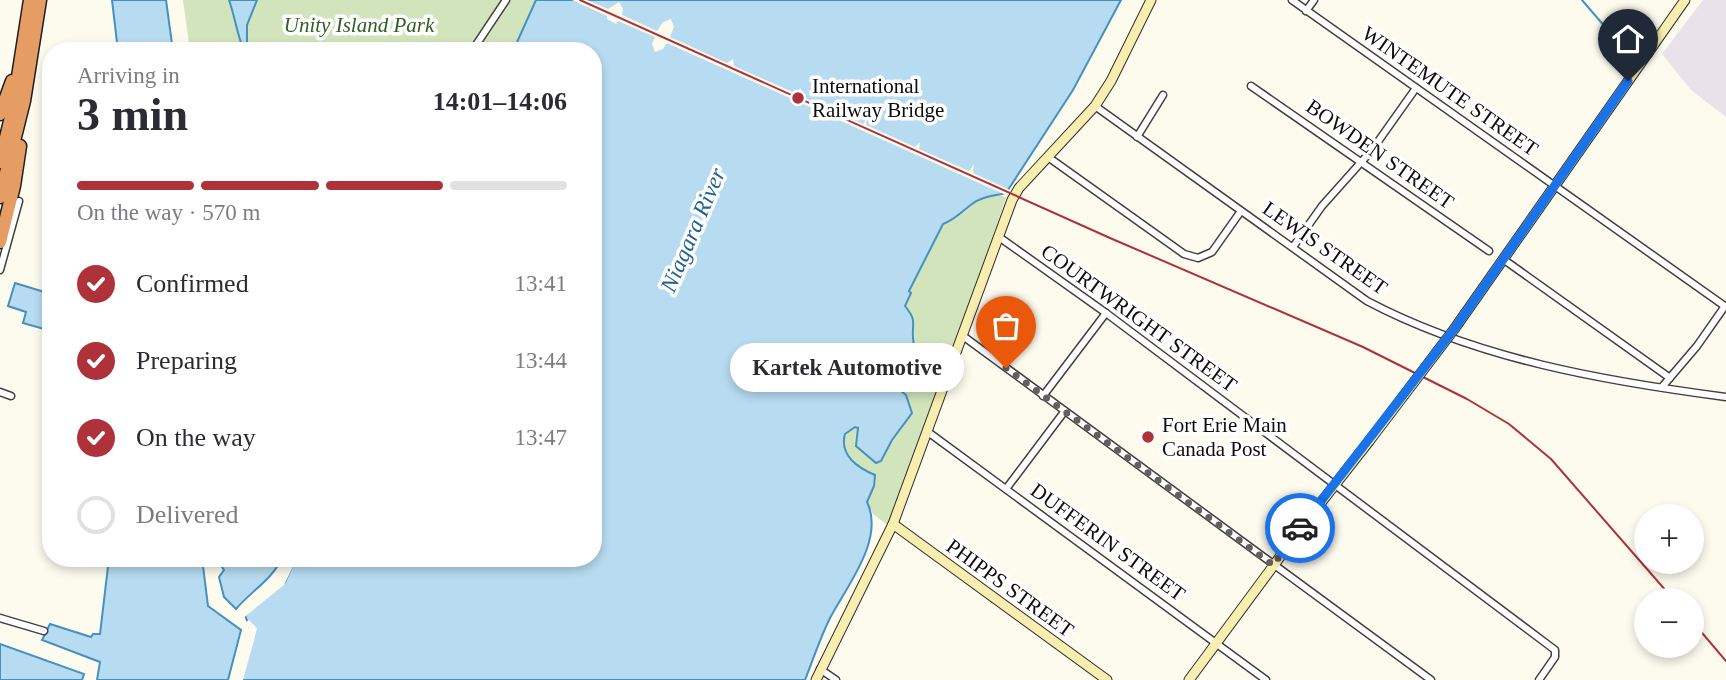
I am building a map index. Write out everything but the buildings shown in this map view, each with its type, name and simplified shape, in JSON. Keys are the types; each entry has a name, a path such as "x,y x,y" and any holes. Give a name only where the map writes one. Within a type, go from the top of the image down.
{"highway":[{"path":"0,162 13,109 30,0"},
{"path":"0,242 15,186 22,109 40,0"},
{"path":"0,114 22,54"},
{"path":"0,197 22,109"}],"main road":[{"path":"816,680 893,524 1019,188 1095,106 1111,81 1151,0"},
{"path":"1189,680 1273,565 1455,328 1553,184 1685,0"},
{"name":"PHIPPS STREET","path":"893,524 1107,680"}],"street":[{"path":"478,42 506,0"},
{"name":"WINTEMUTE STREET","path":"1292,0 1725,307"},
{"path":"1306,10 1314,0"},
{"name":"BOWDEN STREET","path":"1251,86 1489,251"},
{"path":"1293,247 1330,196 1362,162 1416,88"},
{"path":"1137,136 1163,95"},
{"name":"LEWIS STREET","path":"1095,106 1367,302 1400,319 1479,348 1584,374 1726,397"},
{"path":"1048,157 1184,254 1198,258 1212,251 1241,211"},
{"path":"0,270 19,201"},
{"name":"COURTWRIGHT STREET","path":"999,237 1105,313 1555,650 1555,657 1539,680"},
{"path":"1503,259 1670,377"},
{"path":"1662,387 1697,346 1725,307"},
{"path":"1043,396 1105,313"},
{"path":"963,336 1431,680"},
{"path":"0,392 11,396"},
{"path":"1006,489 1064,412"},
{"name":"DUFFERIN STREET","path":"928,432 1266,680"},
{"path":"0,618 44,631"},
{"path":"820,670 836,680"}],"shaded area":[{"path":"1703,0 1726,0 1726,117 1691,90 1662,54"}],"green space":[{"name":"Unity Island Park","path":"183,0 536,0 517,42 189,42"},
{"path":"985,197 1006,197 889,526 873,514 867,502 874,486 845,450 844,439 848,433 858,428 881,461 892,440 912,413 906,398 895,386 906,357 911,360 914,325 905,306 911,294 909,291 941,226 972,204"}],"water":[{"path":"112,0 166,0 172,42 117,42"},
{"path":"229,0 257,0 247,25 247,42 241,42"},
{"name":"Niagara River","path":"536,0 1121,0 1073,90 1006,193 980,199 943,224 909,291 911,293 905,306 913,321 914,354 912,360 906,357 895,386 906,395 912,413 892,440 881,461 876,463 856,446 858,428 855,427 845,434 845,448 851,460 875,475 874,486 867,502 871,531 862,562 830,618 805,680 237,680 250,629 245,615 285,582 292,567 602,567 602,42 517,42"},
{"path":"15,283 42,291 42,328 23,323 26,312 8,306"},
{"path":"108,567 203,567 208,606 241,630 228,680 97,680 100,662 42,640 50,624 91,637 93,634 100,634"},
{"path":"222,567 277,567 236,609 224,597 219,577 224,570"},
{"path":"0,644 84,674 82,680 0,680"}],"pier":[{"name":"International Railway Bridge","path":"572,0 587,0 608,9 619,2 623,9 622,15 657,31 663,22 671,19 674,27 670,37 727,63 733,59 734,66 795,93 801,88 800,96 863,124 867,119 866,125 915,147 920,142 919,149 969,171 974,164 973,173 1012,191 1008,196 667,43 663,49 655,52 652,44 655,37 618,21 616,24 607,19 607,16"},
{"path":"288,567 293,567 284,585 242,619 242,613 282,580"},
{"path":"249,620 257,628 253,644 243,680 234,680 246,628 249,628 244,623"}],"waterway":[{"path":"1582,0 1606,28"}],"railway":[{"path":"580,0 1110,238 1363,347 1467,399 1509,424 1551,459 1664,588"},
{"path":"1704,635 1726,661"}],"way so far":[{"path":"1006,368 1273,565 1300,528"}],"place":[{"name":"International Railway Bridge","path":"798,98"},
{"name":"Kartek Automotive","path":"1006,368"},
{"name":"Fort Erie Main Canada Post","path":"1148,437"}],"route":[{"path":"1300,528 1455,328 1553,184 1628,81"}]}
